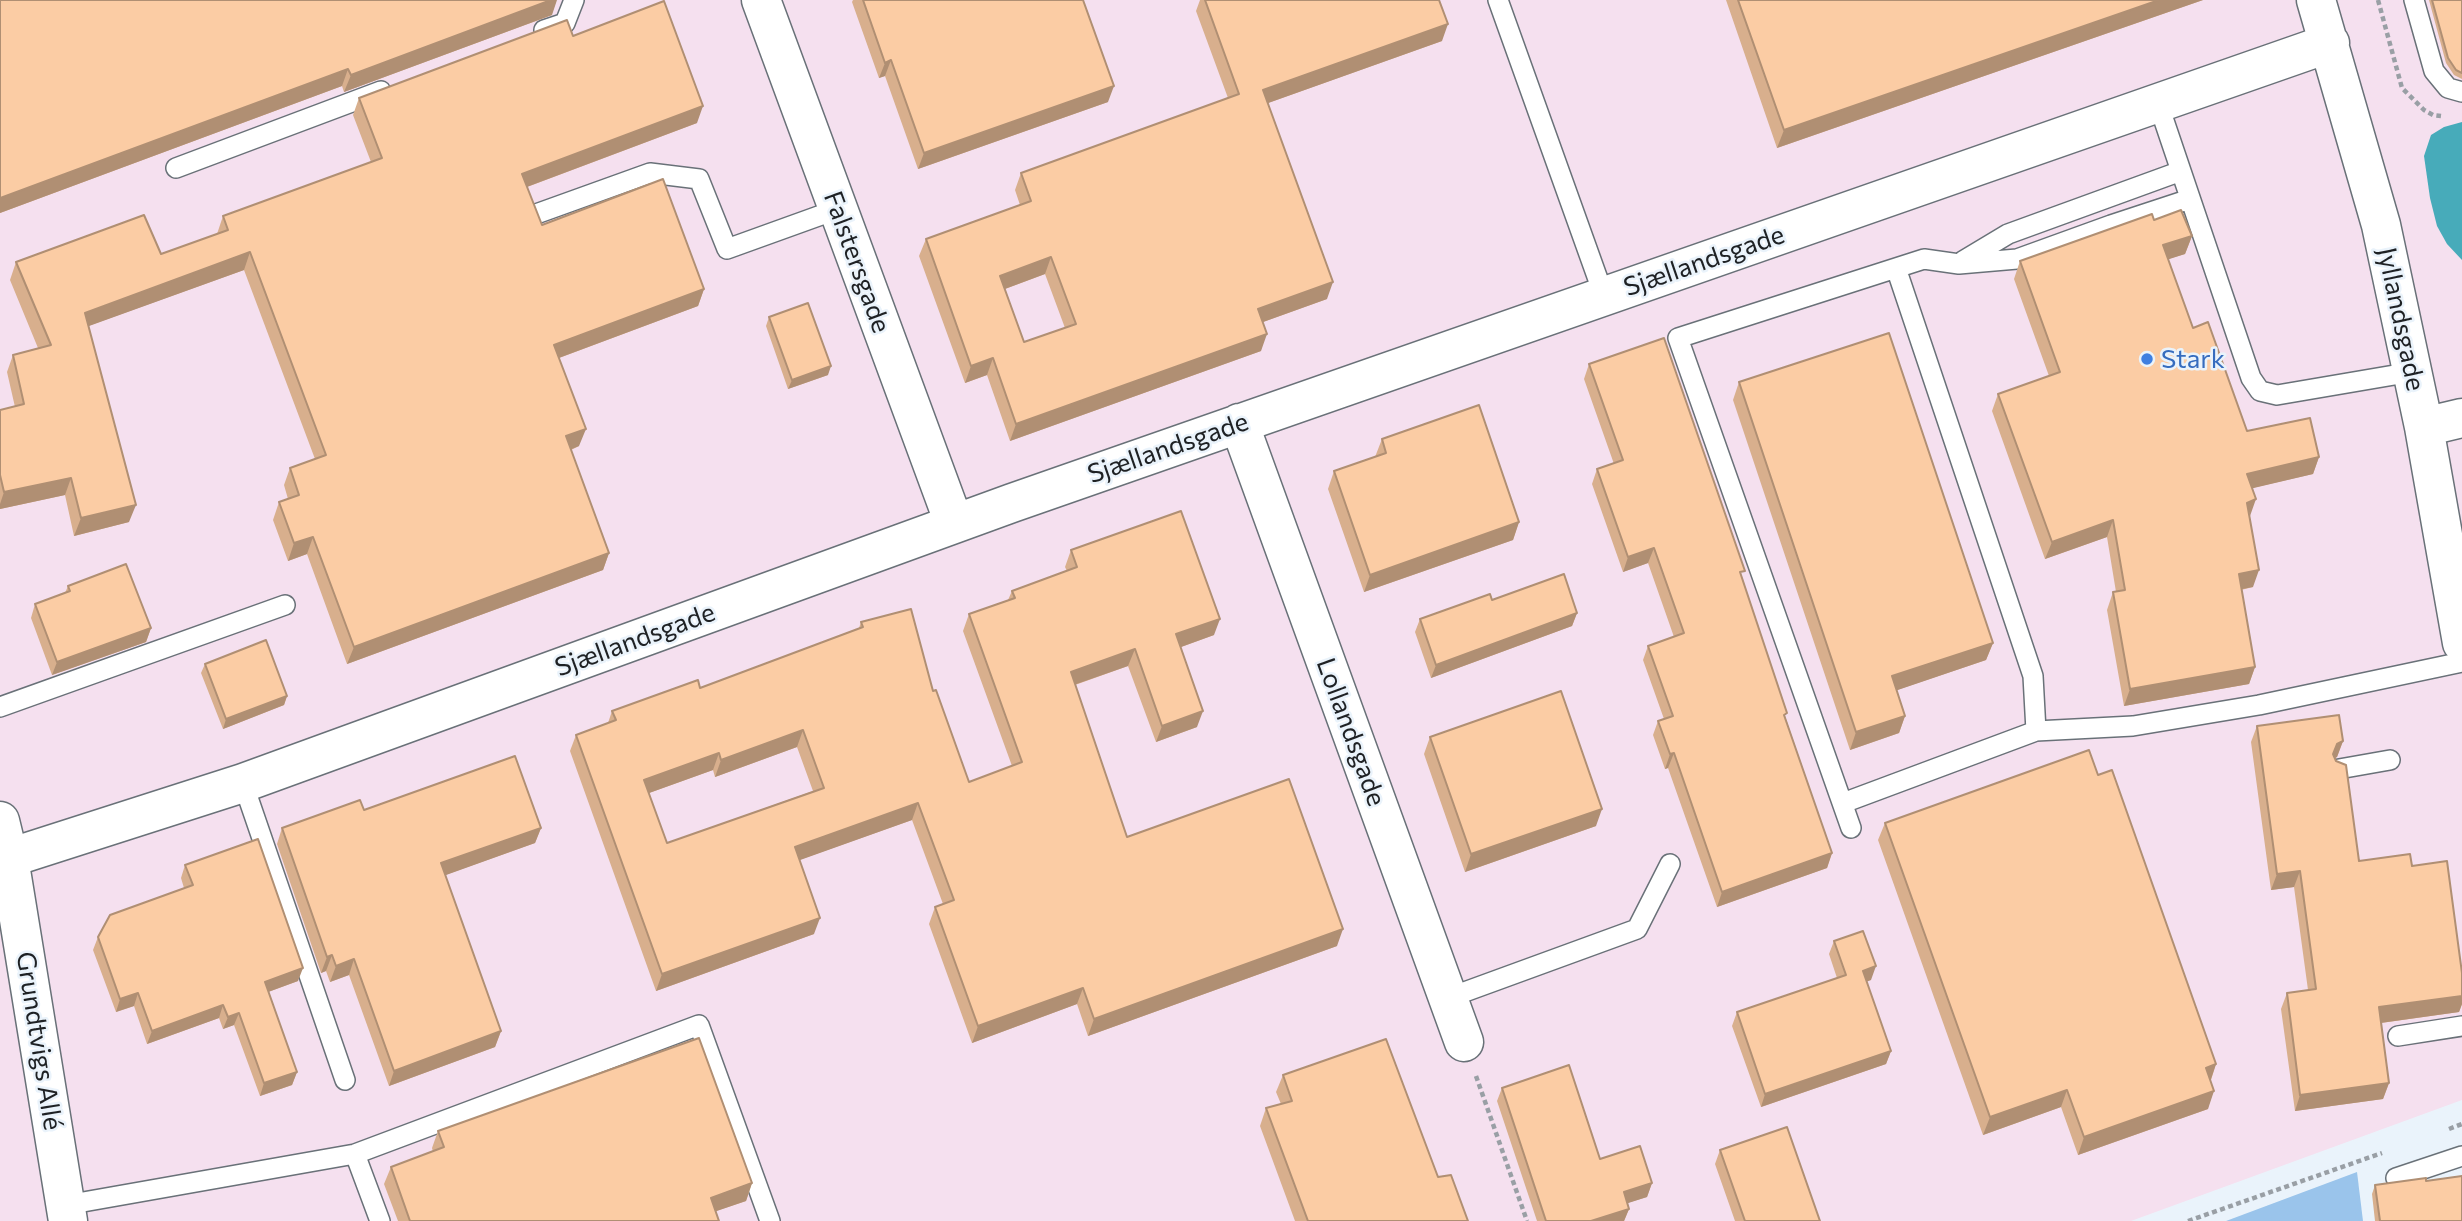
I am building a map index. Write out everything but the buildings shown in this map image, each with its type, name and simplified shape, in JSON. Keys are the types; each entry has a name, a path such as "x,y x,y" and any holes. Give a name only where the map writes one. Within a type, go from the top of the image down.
{"street":[{"name":"Falstersgade","path":"759,0 954,523"},
{"name":"Jyllandsgade","path":"2316,0 2381,225 2424,426 2462,643"},
{"name":"Sjællandsgade","path":"4,859 243,783 954,523 2330,43"},
{"path":"2424,426 2462,418"},
{"name":"Lollandsgade","path":"1239,422 1464,1042"},
{"name":"Grundtvigs Allé","path":"0,821 4,859 67,1213"}],"lane":[{"path":"526,37 565,23 574,0"},
{"path":"1498,0 1604,296"},
{"path":"2414,0 2434,71 2448,88 2462,92"},
{"path":"176,168 396,86"},
{"path":"2158,103 2251,378 2260,391 2277,395 2412,372"},
{"path":"1959,264 2008,234 2181,171"},
{"path":"536,214 650,173 699,178 727,249 838,209"},
{"path":"1851,828 1678,338 1924,259 1959,264 2017,259 2190,199"},
{"path":"1896,268 2034,676 2036,731"},
{"path":"0,707 285,605"},
{"path":"1843,803 2036,731 2133,726 2247,707 2462,662"},
{"path":"2339,769 2390,760"},
{"path":"243,783 345,1080"},
{"path":"1448,998 1637,929 1670,864"},
{"path":"67,1213 355,1154 699,1026 770,1221"},
{"path":"2398,1036 2462,1026"},
{"path":"355,1154 380,1221"},
{"path":"2396,1178 2462,1156"}],"path":[{"path":"1464,1042 1527,1221"},
{"path":"2436,1134 2462,1124"},
{"path":"2188,1221 2384,1152"}],"shaded area":[{"path":"0,0 2462,0 2462,1100 2131,1221 0,1221"},
{"path":"2462,122 2462,260 2447,244 2437,226 2424,156 2431,135 2444,127"},
{"path":"2357,1172 2363,1221 2226,1221"}],"place":[{"name":"Stark","path":"2147,359"}]}
